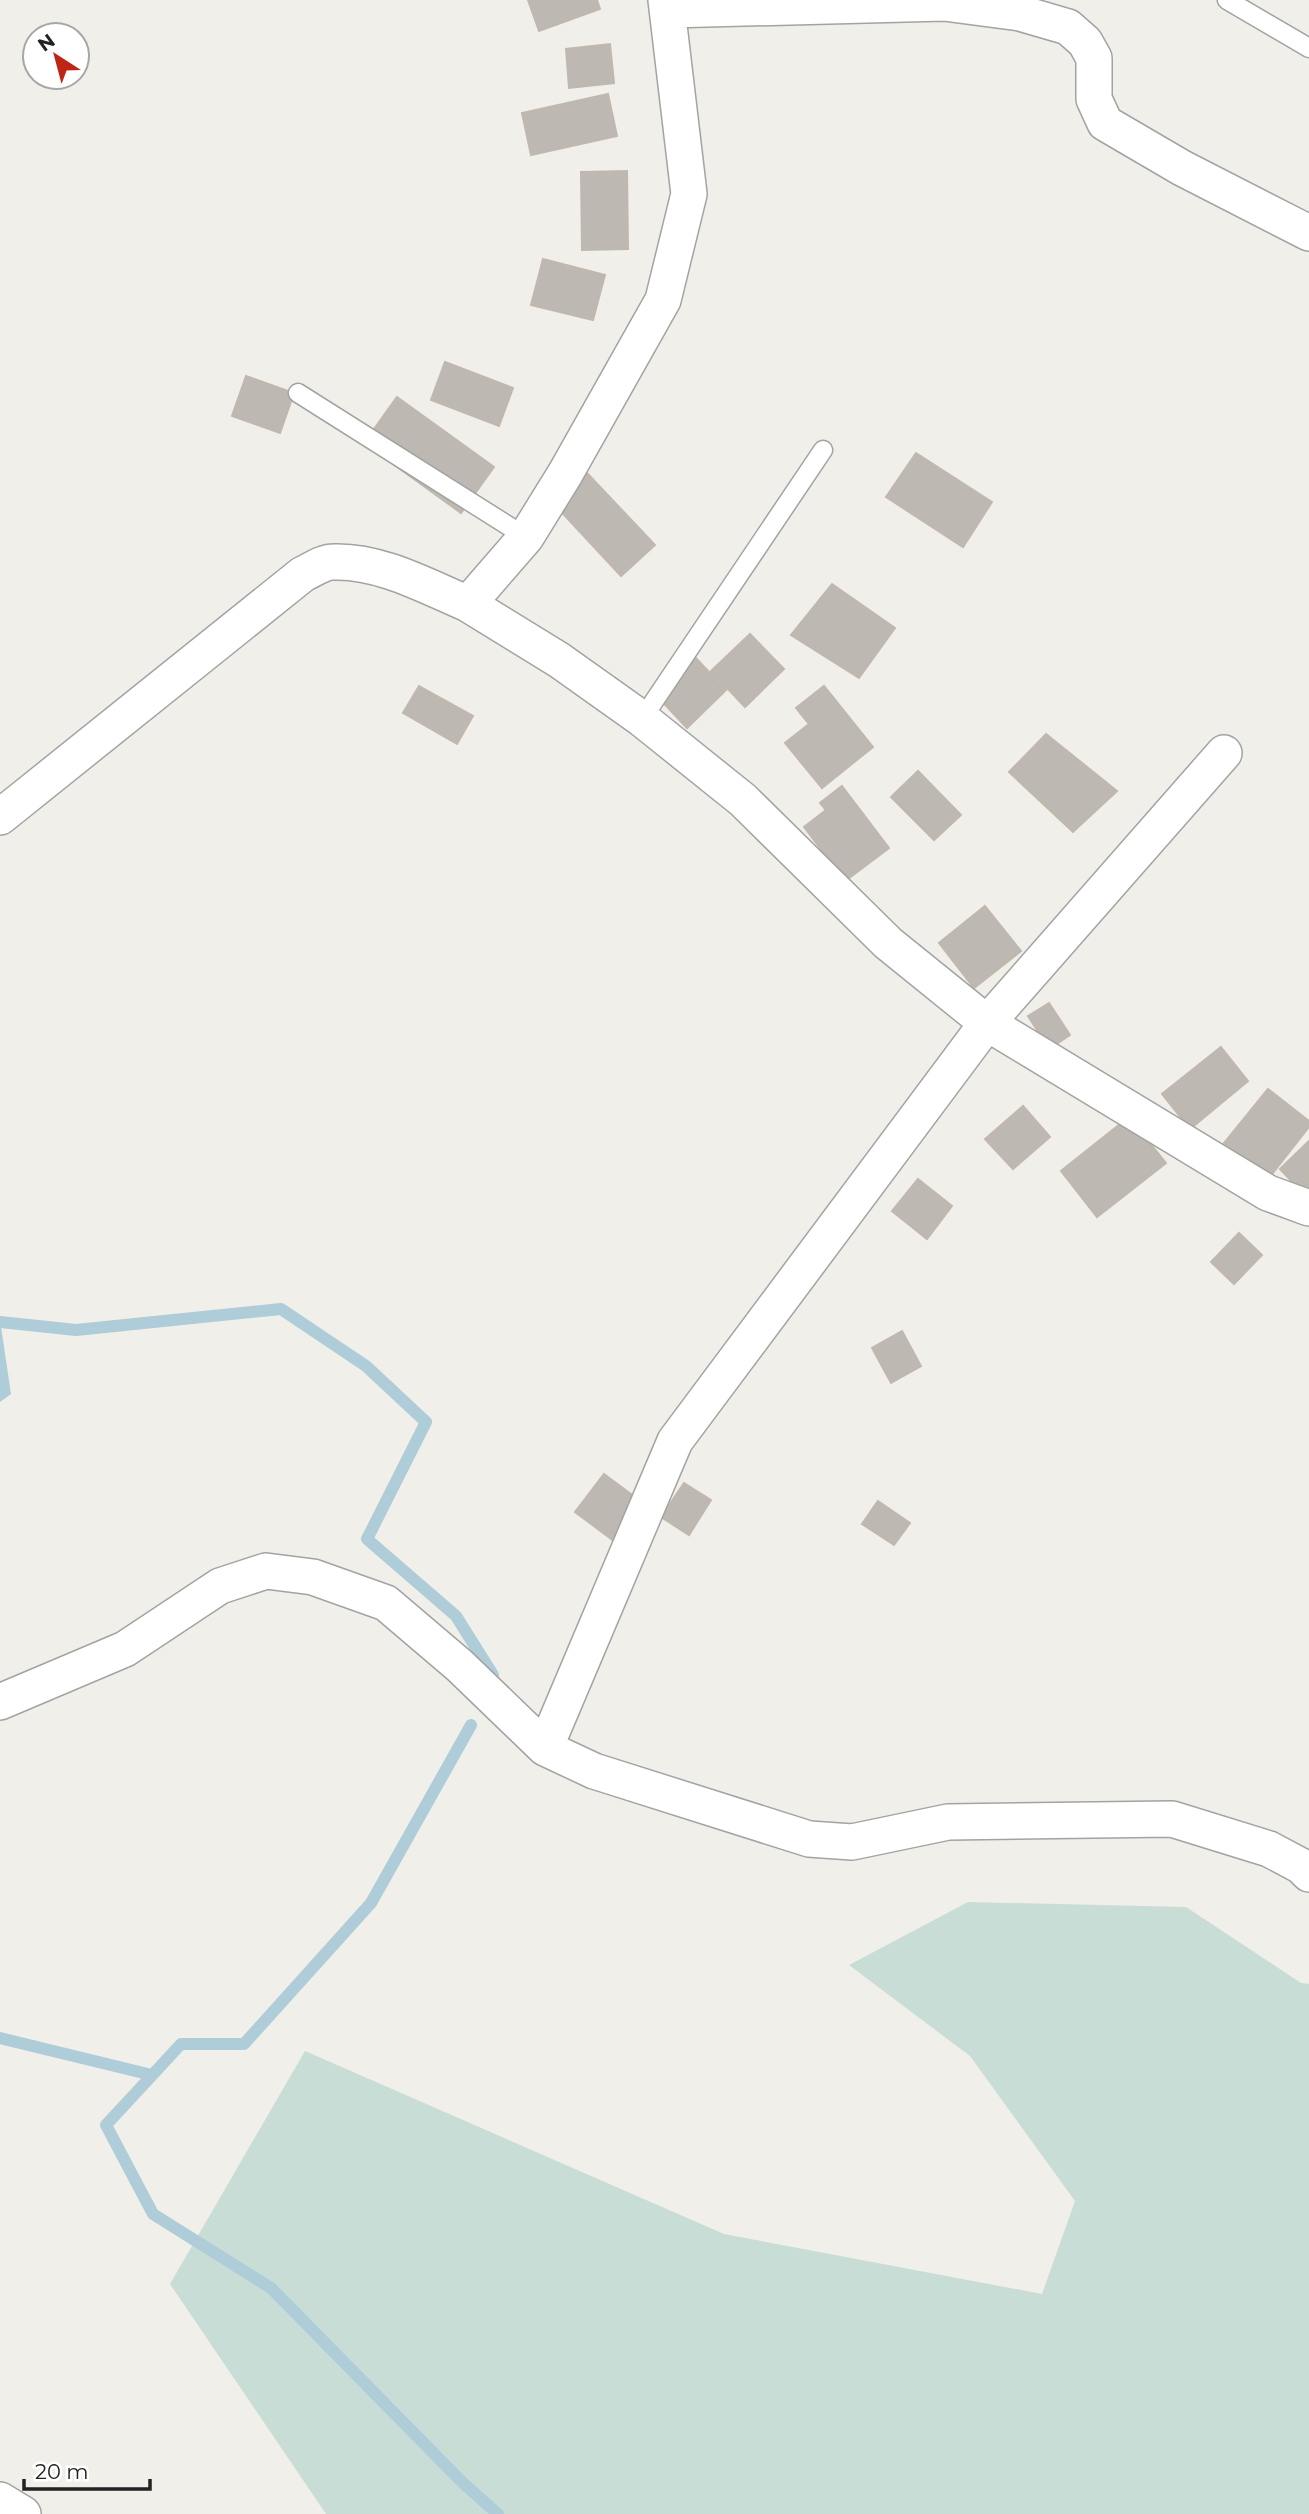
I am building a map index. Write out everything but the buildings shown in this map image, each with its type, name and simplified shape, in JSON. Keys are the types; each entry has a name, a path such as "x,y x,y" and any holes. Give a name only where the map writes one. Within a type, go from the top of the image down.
{"street":[{"path":"468,604 526,537 565,474 663,300 689,194 667,5 944,3 1020,13 1068,27 1085,42 1094,58 1094,99 1105,123 1182,168 1309,233"},
{"path":"0,817 303,574 331,562 391,572 468,604 559,660 642,719 744,800 888,943 987,1023 1268,1193 1309,1208"},
{"path":"545,1748 675,1441 987,1023 1224,753"},
{"path":"0,1702 125,1649 220,1586 266,1571 313,1577 386,1602 460,1666 545,1748 594,1771 809,1839 852,1842 948,1822 1172,1819 1269,1849 1301,1866 1309,1874"},
{"path":"0,2500 23,2514"}],"lane":[{"path":"1227,0 1309,48"},
{"path":"298,393 526,537"},
{"path":"642,719 823,450"}],"green space":[{"path":"968,1902 1186,1907 1301,1983 1309,1984 1309,2514 326,2514 170,2284 305,2051 724,2234 1042,2294 1075,2201 970,2056 849,1965"}],"water":[{"path":"0,1320 11,1394 0,1402"}],"waterway":[{"path":"0,1322 76,1330 281,1309 366,1366 426,1422 367,1539 456,1616 493,1675"},
{"path":"471,1725 371,1903 244,2044 181,2044 106,2125 153,2214 271,2288 463,2483 498,2514"},
{"path":"0,2038 152,2075"}]}
